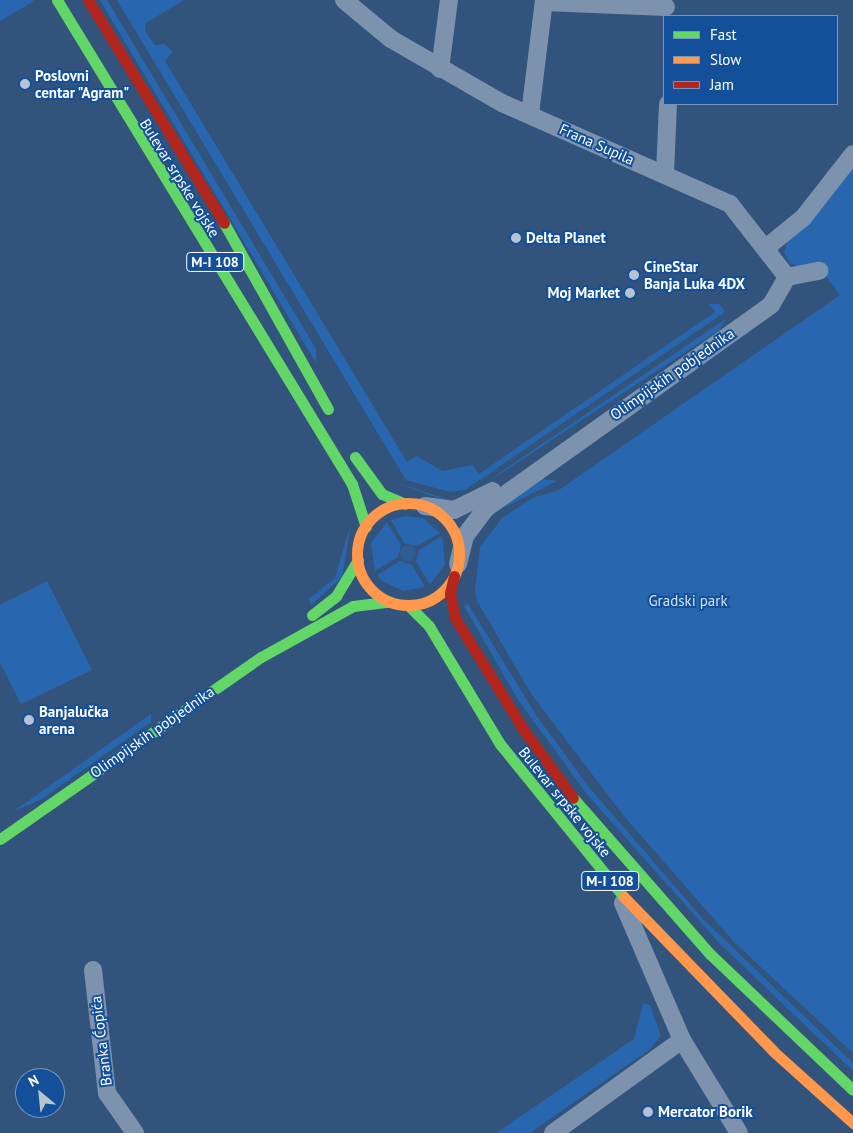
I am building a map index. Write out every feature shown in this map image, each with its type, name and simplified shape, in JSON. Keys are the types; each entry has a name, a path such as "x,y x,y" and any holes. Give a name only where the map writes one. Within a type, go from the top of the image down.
{"main road":[{"name":"Bulevar srpske vojske","path":"57,0 339,462 361,502 366,527 358,560"},
{"name":"Bulevar srpske vojske","path":"88,0 238,246 336,423"},
{"path":"349,447 382,494 405,504 425,506"},
{"path":"366,527 382,511 405,504"},
{"name":"Bulevar srpske vojske","path":"425,506 451,527 456,570 450,594 455,618 523,729 571,796 710,954 853,1090"},
{"path":"358,560 366,582 388,602 408,605 435,598 456,570"},
{"name":"Olimpijskih pobjednika","path":"0,839 261,657 336,596 358,560"},
{"name":"Olimpijskih pobjednika","path":"261,657 353,606 388,602"},
{"name":"Bulevar srpske vojske","path":"408,605 428,626 500,744 620,893 773,1051 853,1123"},
{"name":"Olimpijskih pobjednika","path":"0,832 44,807"},
{"name":"Olimpijskih pobjednika","path":"0,843 44,807"}],"street":[{"name":"Frana Supila","path":"344,0 391,39 440,69 530,114 665,173 730,204 767,246"},
{"path":"440,69 449,0"},
{"path":"530,114 544,1 666,8"},
{"path":"665,173 668,105"},
{"path":"819,271 788,277 767,246 803,218 853,154"},
{"name":"Olimpijskih pobjednika","path":"456,570 465,536 476,516 546,462 771,305 788,277"},
{"name":"Olimpijskih pobjednika","path":"425,506 462,508 546,462"},
{"path":"620,893 682,1040 739,1133"},
{"name":"Branka Ćopića","path":"93,970 107,1093 135,1133"},
{"path":"553,1133 682,1040"}],"green space":[{"path":"0,0 33,0 34,1 0,21"},
{"path":"100,0 107,0 316,349 316,363"},
{"path":"117,0 184,0 146,23 145,31 155,45 165,44 173,52 165,61 407,462 417,456 442,471 473,465 479,474 715,312 709,304 719,304 725,312 465,490 450,492 406,480"},
{"name":"Gradski park","path":"853,163 853,1053 734,942 623,815 532,695 477,601 475,590 480,547 502,518 532,498 559,490 840,295 817,264 800,267 790,263 784,253 788,239"},
{"path":"727,318 719,330 485,484 511,465"},
{"path":"543,479 557,481 501,509 500,507"},
{"path":"389,480 446,499 461,499 443,500"},
{"path":"405,516 423,518 440,533 417,546 404,543 391,520"},
{"path":"387,522 401,545 398,557 375,571 371,543"},
{"path":"351,523 342,577 311,605 309,599 335,578"},
{"path":"442,536 445,565 430,584 416,562 419,550"},
{"path":"400,561 412,565 425,587 403,591 382,581 377,575"},
{"path":"47,581 92,670 21,704 0,663 0,605"},
{"path":"468,604 536,715 588,786 704,920 853,1063 853,1071 720,944 586,793 517,698 464,606"},
{"path":"151,714 151,722 40,800 14,811"},
{"path":"643,1003 650,1005 661,1036 649,1050 530,1133 496,1133 634,1039"}],"shaded area":[{"path":"405,545 411,545 416,550 414,559 405,561 400,556 400,550"}],"traffic: fast":[{"path":"57,0 352,484 366,527"},
{"path":"224,223 328,409"},
{"path":"355,457 382,494 405,504"},
{"path":"312,615 336,596 358,560"},
{"path":"0,839 261,657 353,606 388,602"},
{"path":"408,605 429,626 500,744 624,897"},
{"path":"573,798 710,954 853,1090"}],"traffic: slow":[{"path":"408,503 427,507 444,518 455,535 459,554 455,573 444,590 427,601 408,605 389,601 372,590 361,573 357,554 361,535 372,518 389,507 408,503"},
{"path":"624,897 773,1051 853,1123"}],"traffic: jam":[{"path":"88,0 224,223"},
{"path":"454,576 450,594 455,618 523,729 573,798"}],"place":[{"name":"Poslovni centar \"Agram\"","path":"25,84"},
{"name":"Delta Planet","path":"516,238"},
{"name":"CineStar Banja Luka 4DX","path":"634,275"},
{"name":"Moj Market","path":"630,293"},
{"name":"Banjalučka arena","path":"29,720"},
{"name":"Mercator Borik","path":"648,1112"}]}
